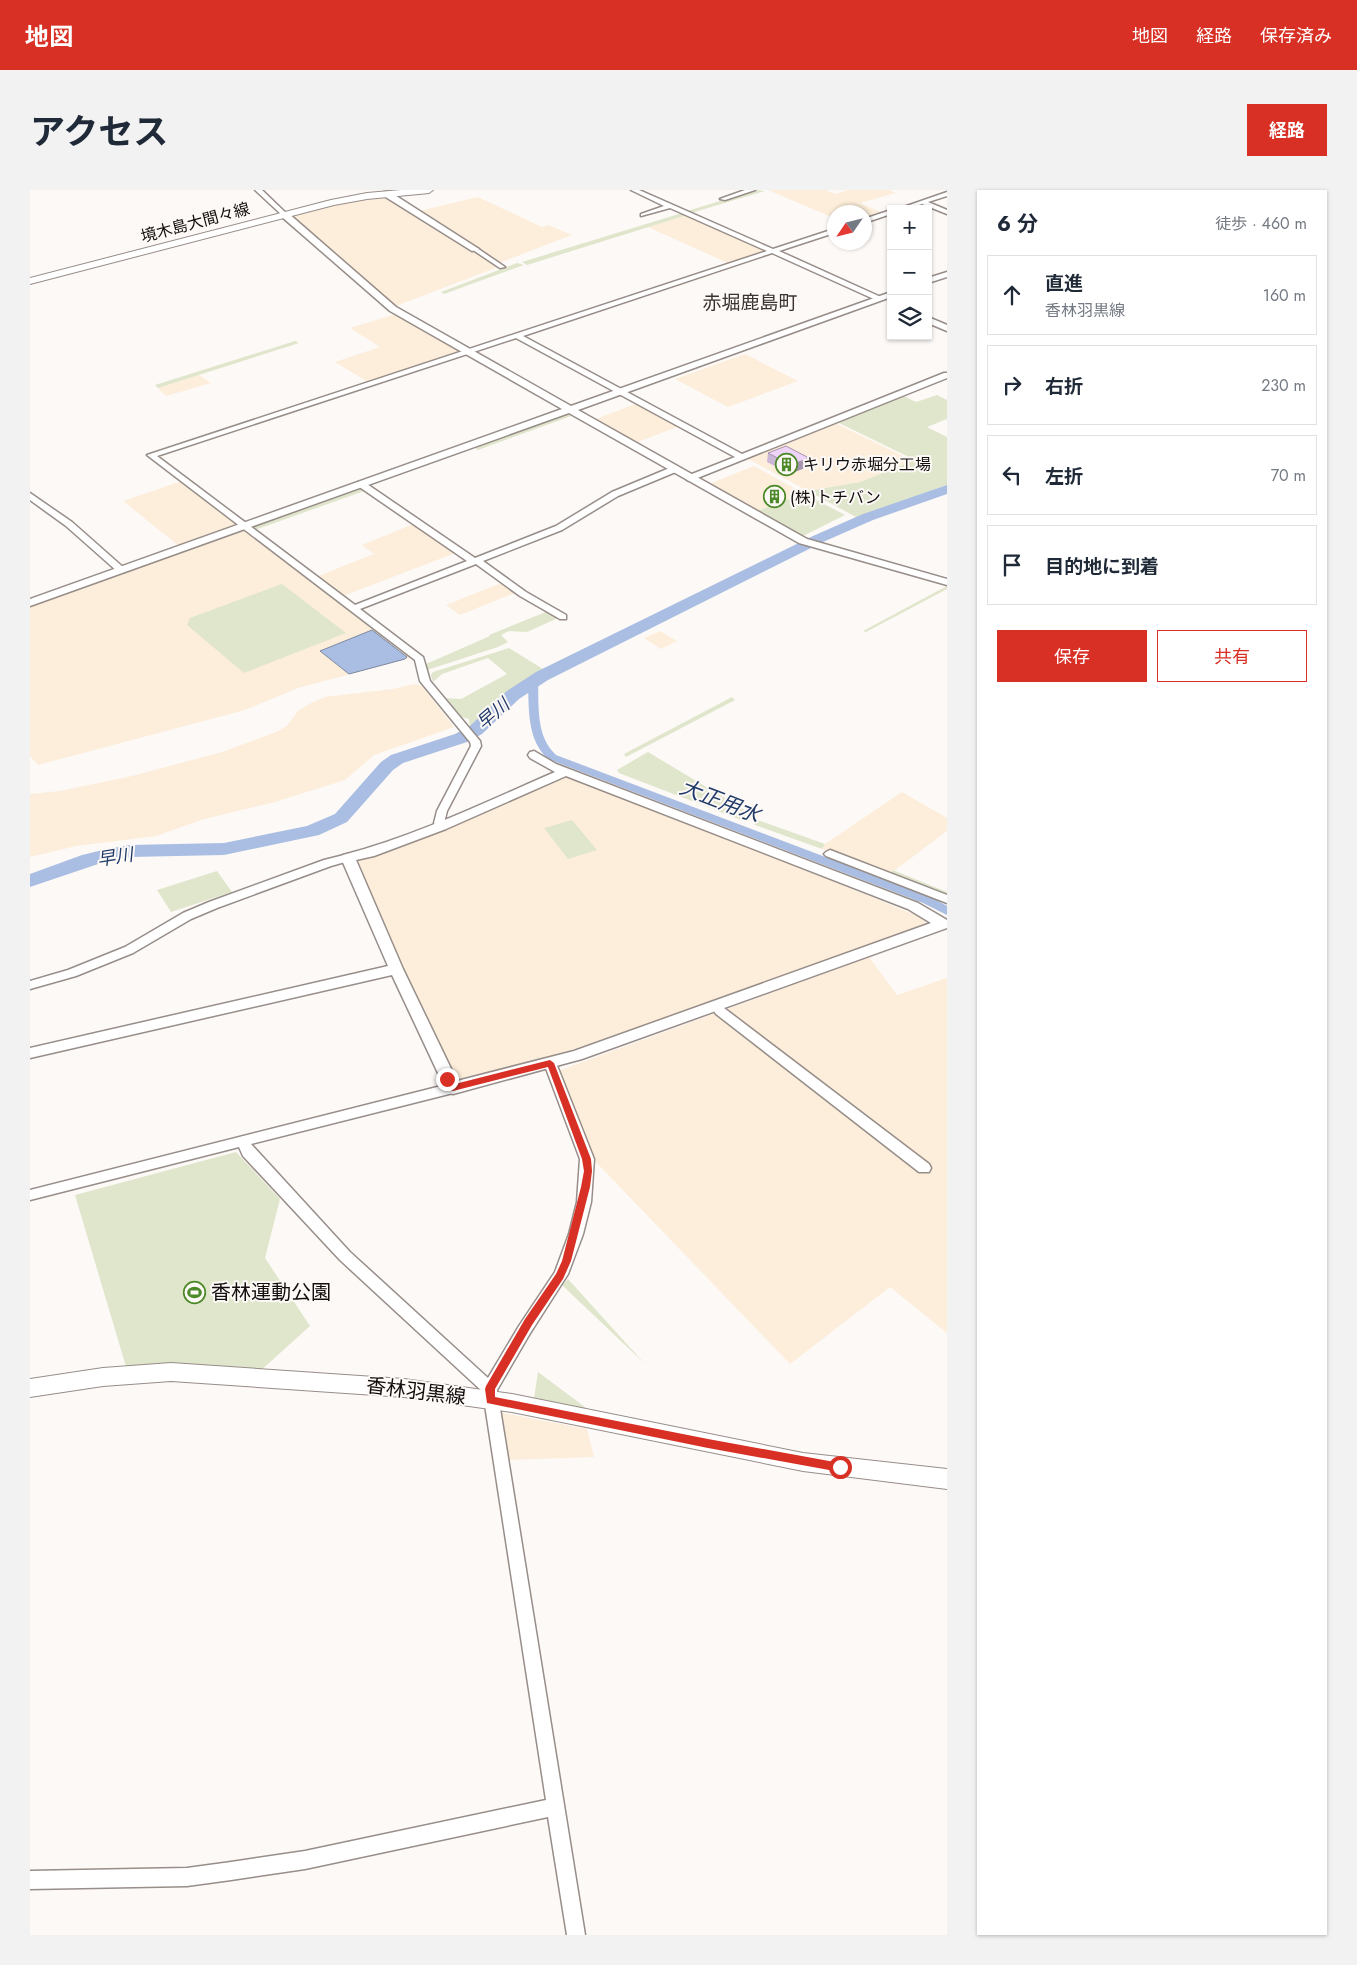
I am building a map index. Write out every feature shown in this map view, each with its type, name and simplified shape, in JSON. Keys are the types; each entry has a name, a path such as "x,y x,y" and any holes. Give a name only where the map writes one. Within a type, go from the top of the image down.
{"main road":[{"name":"境木島大間々線","path":"30,281 345,200 386,192 429,190"},
{"name":"香林羽黒線","path":"30,1388 103,1377 171,1372 490,1394 803,1462 947,1479"}],"street":[{"path":"258,190 388,306 690,478 803,541 820,548 947,582"},
{"path":"634,190 887,301"},
{"path":"723,199 752,190"},
{"path":"932,190 946,195"},
{"path":"386,192 502,267"},
{"path":"913,205 946,195"},
{"path":"922,202 947,212"},
{"path":"643,215 670,206"},
{"path":"872,218 887,213"},
{"path":"441,826 439,823 442,811 475,749 475,742 425,681 420,659 151,455 827,233"},
{"path":"932,280 947,274"},
{"path":"30,603 888,295"},
{"path":"932,322 947,328"},
{"path":"516,334 742,458"},
{"path":"690,478 947,375"},
{"path":"353,609 559,528 607,499 675,469"},
{"path":"361,484 522,594 563,617"},
{"path":"30,496 75,529 121,570"},
{"path":"534,755 552,767 913,906 945,926"},
{"path":"30,985 72,973 129,950 182,919 213,905 328,862 369,853 441,826 566,772"},
{"path":"830,854 947,900"},
{"path":"348,858 396,969 453,1088"},
{"path":"30,1195 550,1063 945,926"},
{"path":"30,1053 396,969"},
{"path":"716,1005 720,1011 924,1168"},
{"path":"550,1063 587,1159 586,1187 572,1243 560,1276 529,1322 490,1394 544,1745 557,1806 576,1935"},
{"path":"243,1142 248,1152 322,1233 490,1394"},
{"path":"30,1880 187,1877 213,1874 305,1860 557,1806"}],"shaded area":[{"path":"768,190 826,190 835,194 848,190 889,190 896,193 860,203 865,205 827,205 827,215"},
{"path":"383,196 498,267 393,307 290,215 348,201"},
{"path":"478,197 542,227 548,225 572,235 499,263 419,211"},
{"path":"872,208 883,213 872,217"},
{"path":"687,215 767,251 730,264 648,227"},
{"path":"396,314 463,351 368,382 335,362 380,347 350,328"},
{"path":"745,354 798,381 728,407 675,379"},
{"path":"199,375 211,383 166,396 158,388"},
{"path":"638,403 680,426 635,443 593,420"},
{"path":"835,423 913,461 860,482 808,491 746,458"},
{"path":"754,466 803,493 755,512 707,485"},
{"path":"182,481 239,525 179,546 123,501"},
{"path":"416,523 458,552 343,596 316,577 374,554 362,545"},
{"path":"243,530 411,658 298,688 245,710 38,765 30,756 30,606"},
{"path":"504,582 517,592 460,615 446,605"},
{"path":"660,631 677,641 661,649 644,638"},
{"path":"414,684 422,686 454,727 374,755 345,780 275,802 201,820 156,836 76,846 30,857 30,794 60,791 132,776 222,752 276,732 287,726 298,711 325,697 393,689"},
{"path":"566,776 845,886 920,917 927,924 926,926 578,1048 546,1058 461,1078 453,1074 355,863 357,859"},
{"path":"902,792 947,818 947,831 890,874 822,849 825,844"},
{"path":"869,957 897,995 947,978 947,1333 890,1287 790,1364 593,1159 558,1071"},
{"path":"503,1413 587,1429 594,1457 508,1460 500,1416"}],"green space":[{"path":"757,190 765,191 691,213 687,211"},
{"path":"682,213 687,215 527,265 522,262"},
{"path":"517,263 524,265 444,294 441,292"},
{"path":"295,341 299,343 158,388 155,385"},
{"path":"902,395 916,402 937,395 947,400 947,419 927,427 947,437 947,485 856,517 808,491 860,482 915,460 837,422"},
{"path":"570,412 574,415 478,450 473,446"},
{"path":"362,487 367,490 255,530 250,527"},
{"path":"803,493 845,515 801,537 755,512"},
{"path":"282,584 346,633 244,673 187,625 190,618"},
{"path":"947,586 947,589 866,632 863,631"},
{"path":"548,611 558,618 527,632 509,631 501,635 508,642 498,647 427,670 426,664"},
{"path":"509,648 543,669 508,693 489,713 470,727 469,719 462,717 446,698 461,699 507,674 488,658 442,674 433,682 431,675 433,672"},
{"path":"732,697 735,700 626,757 624,754"},
{"path":"648,752 753,815 748,819 741,820 619,773 617,770"},
{"path":"755,819 825,844 822,849 755,825 753,822"},
{"path":"572,820 597,850 568,859 544,828"},
{"path":"893,870 947,892 947,897 890,874"},
{"path":"217,871 232,892 171,912 157,890"},
{"name":"香林運動公園","path":"236,1152 280,1199 265,1258 310,1326 259,1372 127,1370 75,1195"},
{"path":"568,1279 644,1363 562,1285"},
{"path":"538,1372 593,1413 534,1398"}],"water":[{"path":"372,630 407,657 349,674 320,651"}],"building":[{"path":"786,446 809,458 791,465 768,453"}],"waterway":[{"name":"早川","path":"30,881 89,859 107,855 130,851 224,849 312,831 341,818 387,766 397,759 461,738 476,730 513,695 542,676 818,539 868,517 947,489"},
{"name":"大正用水","path":"533,683 537,733 540,742 552,757 927,900 947,911"}],"place":[{"name":"キリウ赤堀分工場","path":"787,464"},
{"name":"(株)トチバン","path":"774,497"},
{"name":"香林運動公園","path":"195,1292"}],"district":[{"name":"赤堀鹿島町","path":"750,302"}],"route":[{"path":"447,1079 453,1088 550,1063 587,1159 588,1171 582,1208 567,1261 560,1276 529,1322 490,1389 491,1400 803,1462 840,1467"}]}
